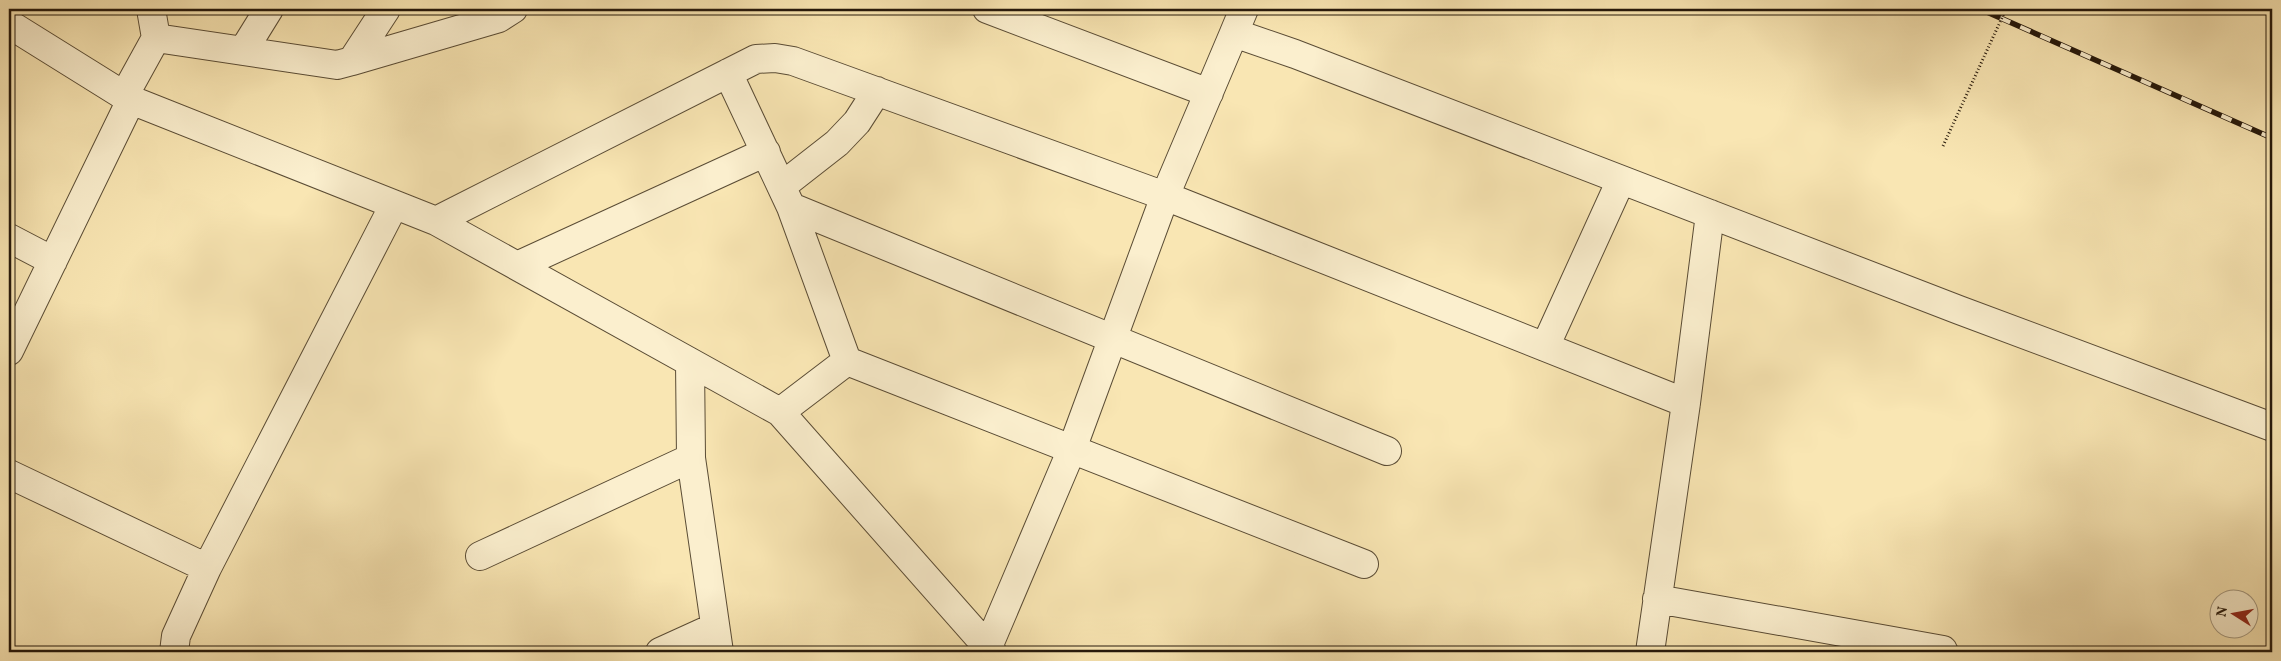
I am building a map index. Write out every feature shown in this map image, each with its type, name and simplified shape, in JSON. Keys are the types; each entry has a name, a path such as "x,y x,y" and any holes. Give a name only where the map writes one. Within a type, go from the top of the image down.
{"street":[{"path":"9,351 53,261 156,38 151,9"},
{"path":"243,51 269,9"},
{"path":"352,62 386,9"},
{"path":"156,38 336,65 352,62 499,18 513,9"},
{"path":"987,9 1209,93"},
{"path":"9,24 127,98 436,221 780,412 985,647 1072,449 1165,196 1239,21 1295,54 2272,427"},
{"path":"436,221 756,59 775,58 793,61 1165,196 1686,403"},
{"path":"728,73 786,196 847,361 1364,564"},
{"path":"786,196 857,122 877,91"},
{"path":"517,266 766,152"},
{"path":"1545,347 1621,180"},
{"path":"786,196 1113,338 1387,451"},
{"path":"170,647 206,568 394,205"},
{"path":"1650,652 1686,403 1710,214"},
{"path":"9,238 53,261"},
{"path":"780,412 847,361"},
{"path":"660,652 717,640 690,458 690,362"},
{"path":"480,556 690,458"},
{"path":"9,474 206,568"},
{"path":"1657,599 1943,650"}],"path":[{"path":"1943,146 2006,9"}],"railway":[{"path":"1980,9 2272,138"}]}
